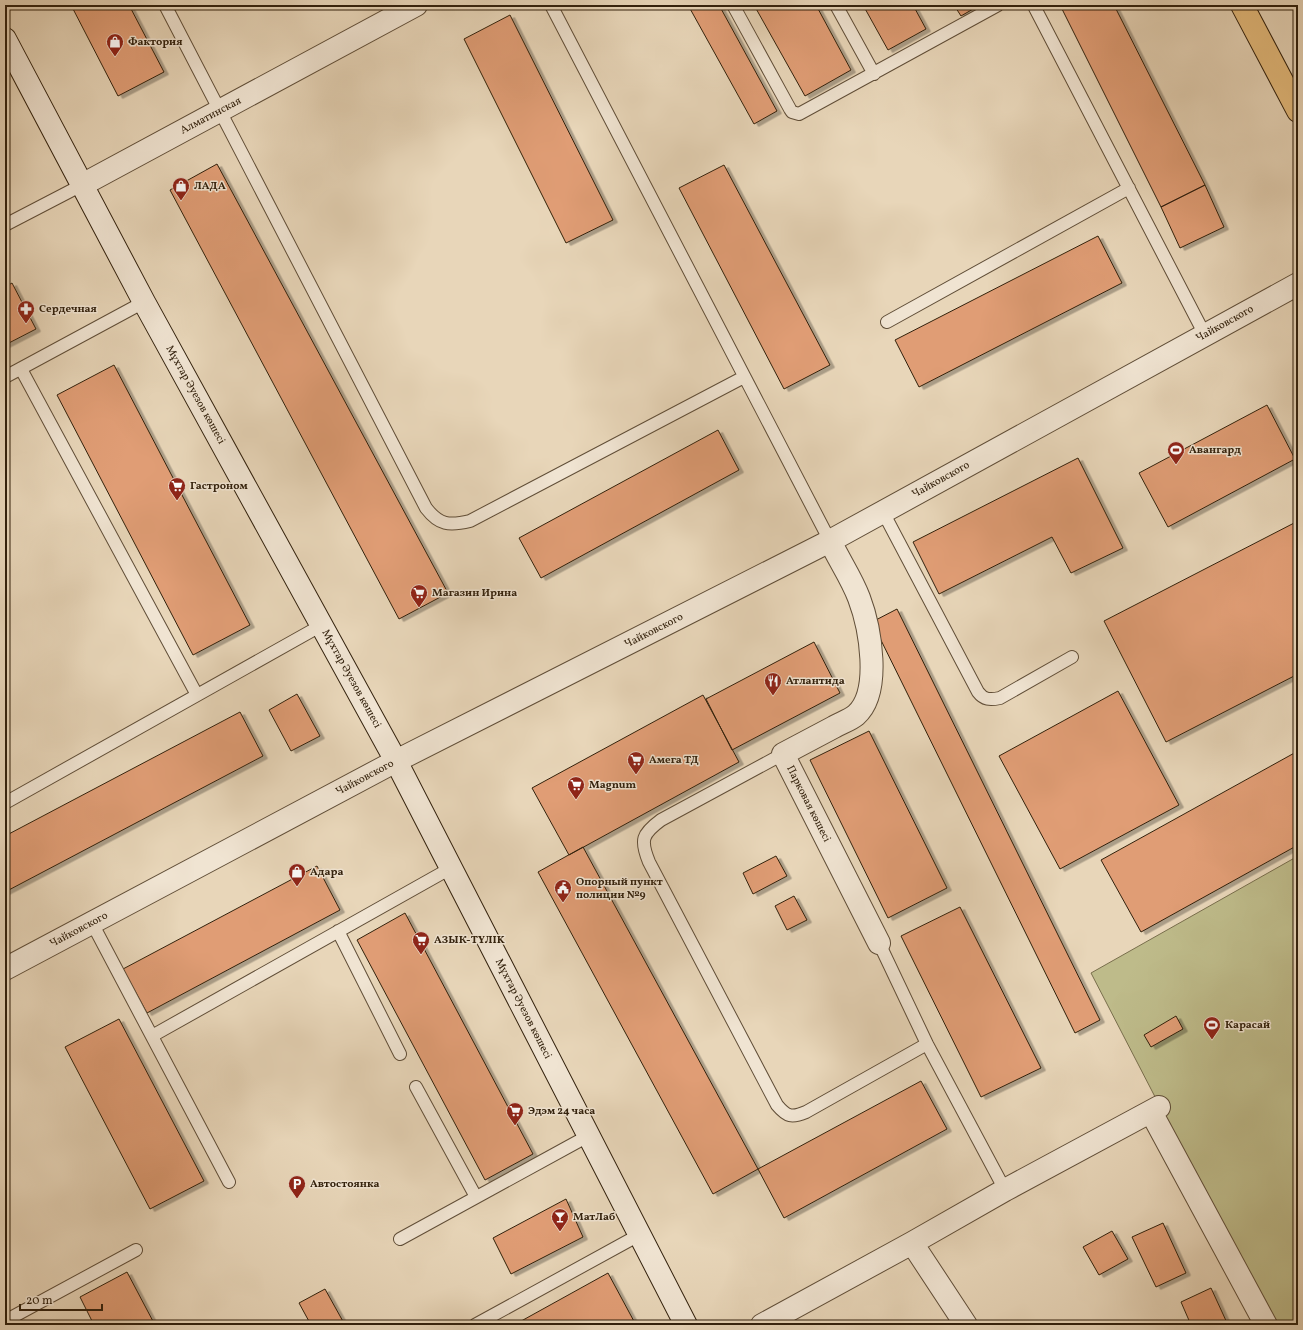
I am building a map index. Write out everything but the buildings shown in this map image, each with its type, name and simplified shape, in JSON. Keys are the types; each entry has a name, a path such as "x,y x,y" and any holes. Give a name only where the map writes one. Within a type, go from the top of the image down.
{"main road":[{"path":"1242,5 1298,111"}],"street":[{"name":"Алматинская","path":"82,185 416,5"},
{"name":"Мұхтар Әуезов көшесі","path":"5,39 11,66 82,185 144,302 396,761 686,1325"},
{"name":"Чайковского","path":"5,969 396,761 830,541 1298,284"},
{"name":"Парковая көшесі","path":"830,541 859,598 869,643 871,667 870,687 864,704 855,716 783,754 879,943"},
{"path":"762,1325 1005,1190 1155,1109 1266,1325"},
{"path":"912,1243 966,1325"}],"lane":[{"path":"165,5 426,508 434,518 444,523 457,524 470,521 744,377"},
{"path":"551,5 830,541"},
{"path":"733,5 792,112 799,114 998,5"},
{"path":"836,5 874,74"},
{"path":"1035,8 1205,335"},
{"name":"Алматинская","path":"5,225 82,185"},
{"path":"887,322 1129,188"},
{"path":"5,377 144,302"},
{"path":"21,369 197,696"},
{"path":"883,512 981,696 987,700 1000,698 1072,657"},
{"path":"5,803 322,625"},
{"path":"783,754 661,820 650,828 644,838 644,850 649,862 777,1105 784,1112 792,1116 806,1112 927,1044"},
{"path":"152,1036 451,868"},
{"path":"92,923 228,1182"},
{"path":"338,931 400,1054"},
{"path":"879,943 927,1044 1005,1190"},
{"path":"416,1087 476,1197"},
{"path":"400,1239 588,1136"},
{"path":"475,1325 639,1235"},
{"path":"5,1321 136,1250"}],"shaded area":[{"name":"Карасай","path":"1298,856 1298,1325 1273,1325 1091,973"}],"place":[{"name":"Фактория","path":"115,57"},
{"name":"ЛАДА","path":"181,201"},
{"name":"Сердечная","path":"26,324"},
{"name":"Авангард","path":"1176,465"},
{"name":"Гастроном","path":"177,501"},
{"name":"Магазин Ирина","path":"419,608"},
{"name":"Атлантида","path":"773,696"},
{"name":"Амега ТД","path":"636,775"},
{"name":"Magnum","path":"576,800"},
{"name":"Адара","path":"297,887"},
{"name":"Опорный пункт полиции №9","path":"563,903"},
{"name":"АЗЫК-TYЛIK","path":"421,955"},
{"name":"Карасай","path":"1212,1040"},
{"name":"Эдэм 24 часа","path":"515,1126"},
{"name":"Автостоянка","path":"297,1199"},
{"name":"МатЛаб","path":"560,1232"}]}
